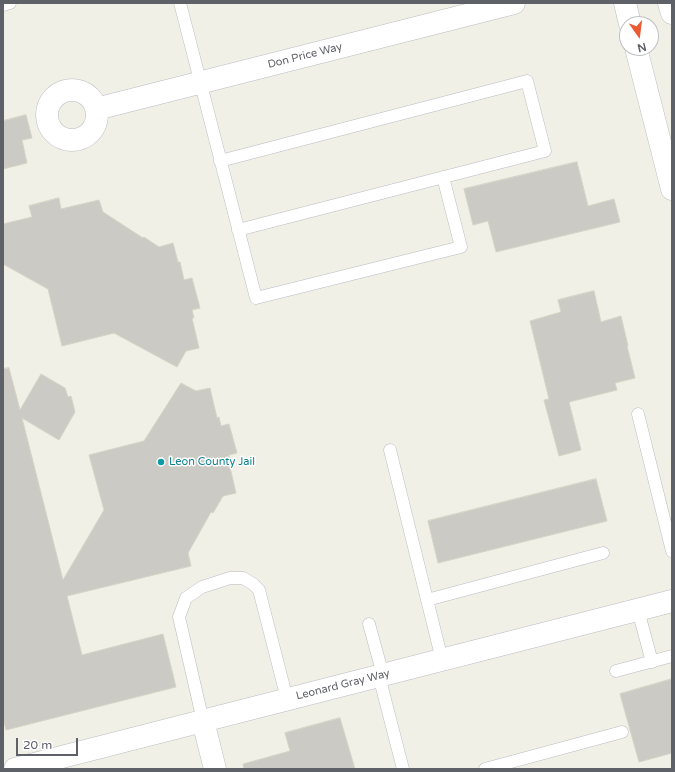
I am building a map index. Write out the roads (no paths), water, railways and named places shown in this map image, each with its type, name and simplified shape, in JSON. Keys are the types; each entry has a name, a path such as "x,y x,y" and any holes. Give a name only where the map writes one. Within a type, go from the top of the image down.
{"street":[{"name":"Don Price Way","path":"96,109 514,3"},
{"path":"625,3 628,16"},
{"path":"669,3 672,13"},
{"path":"638,56 672,189"},
{"name":"Leonard Gray Way","path":"15,769 672,601"},
{"path":"203,721 215,769"}],"lane":[{"path":"3,5 10,3"},
{"path":"180,3 256,298 461,247 443,177"},
{"path":"220,161 527,81 545,151 238,230"},
{"path":"638,414 672,551"},
{"path":"390,450 442,660"},
{"path":"427,600 603,553"},
{"path":"203,721 179,617 186,598 202,587 230,578 243,578 259,590 287,700"},
{"path":"638,610 652,662"},
{"path":"369,624 404,769"},
{"path":"616,671 672,656"},
{"path":"485,769 622,732"}],"place":[{"name":"Leon County Jail","path":"161,462"}]}
